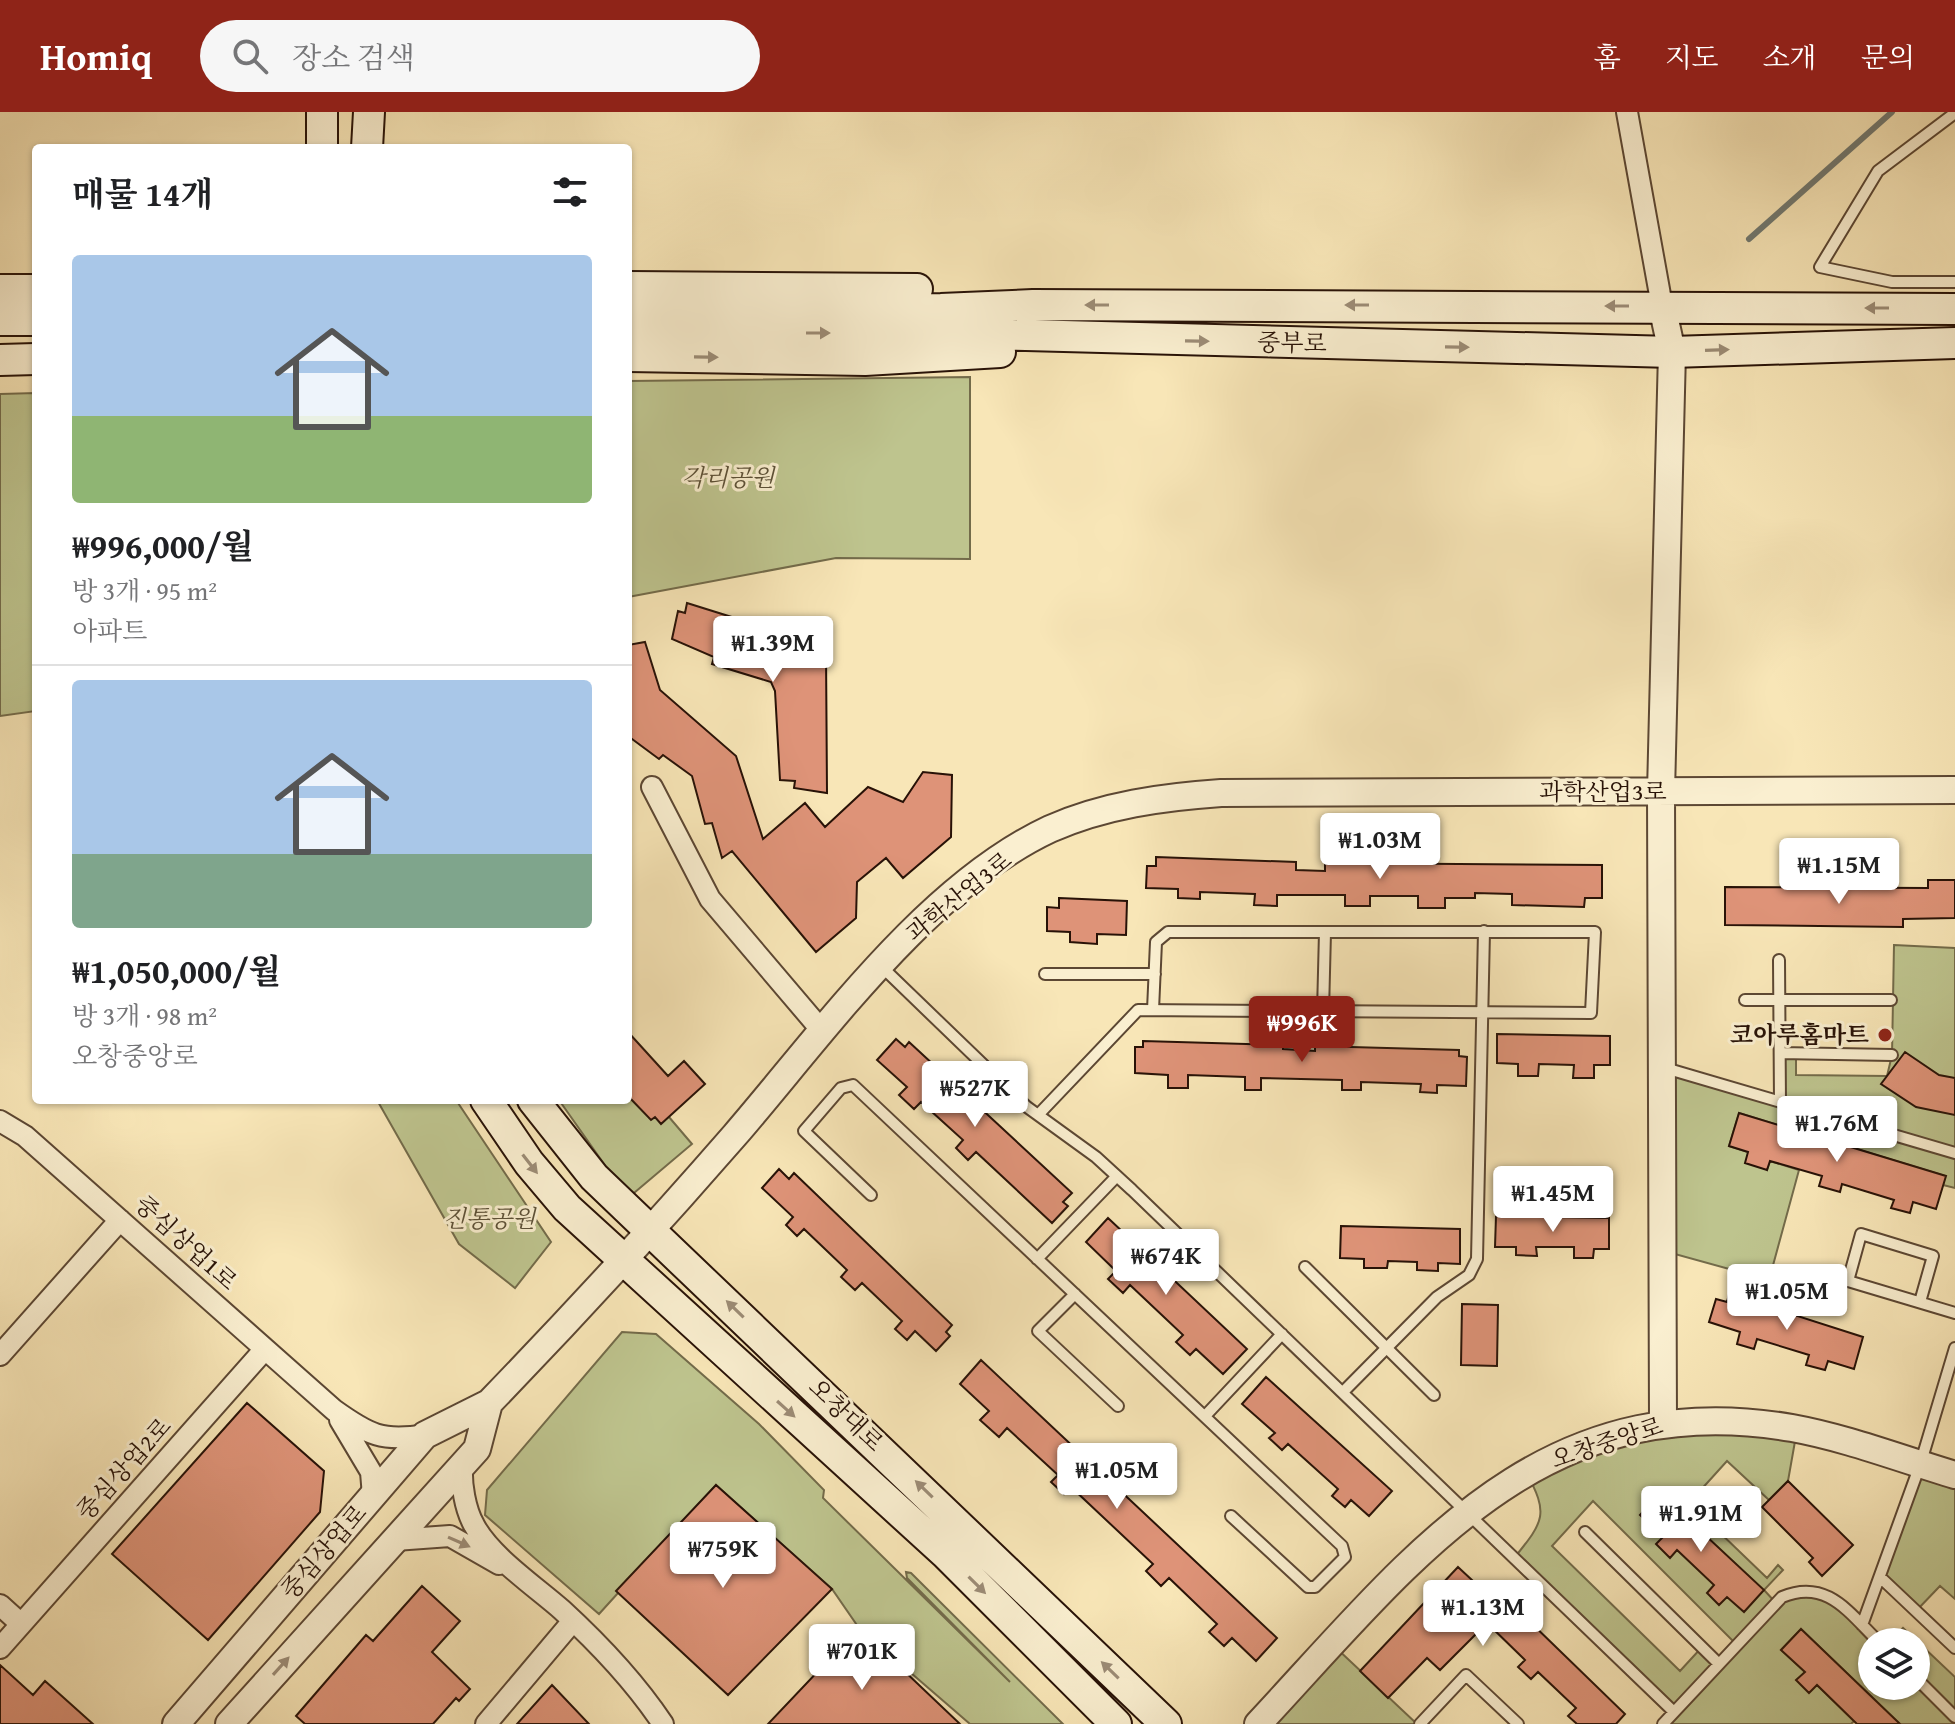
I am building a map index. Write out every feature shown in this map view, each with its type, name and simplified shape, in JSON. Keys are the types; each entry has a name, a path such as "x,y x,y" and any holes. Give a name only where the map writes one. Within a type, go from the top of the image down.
{"main road":[{"path":"322,112 322,144"},
{"path":"367,144 369,112"},
{"path":"632,287 987,290 1033,305"},
{"path":"0,290 32,290"},
{"name":"중부로","path":"632,310 941,309 1033,305 1955,309"},
{"path":"0,320 32,320"},
{"name":"중부로","path":"632,332 950,333 1035,338 1672,352 1955,343"},
{"path":"0,336 32,336"},
{"path":"632,356 865,360 1005,352 1035,338"},
{"path":"0,360 32,359"},
{"name":"오창대로","path":"489,1104 529,1163 567,1208 946,1554 1116,1724"},
{"name":"오창대로","path":"536,1104 594,1177 653,1230 1166,1724"}],"street":[{"path":"1627,112 1672,352 1661,792 1663,1422"},
{"path":"652,787 710,899 823,1032"},
{"name":"과학산업3로","path":"625,1262 880,965 924,921 1006,855 1049,830 1126,805 1168,797 1221,793 1955,790"},
{"name":"중심상업1로","path":"0,1121 25,1136 334,1410"},
{"path":"0,1355 120,1220"},
{"name":"중심상업로","path":"176,1724 425,1435 489,1403 625,1262"},
{"name":"중심상업2로","path":"0,1648 265,1349"},
{"name":"중심상업로","path":"229,1724 477,1449 489,1403"},
{"path":"334,1410 364,1432 393,1440 425,1435"},
{"path":"334,1410 371,1472 373,1496"},
{"name":"오창중앙로","path":"1258,1724 1395,1579 1467,1510 1526,1472 1573,1449 1663,1422 1707,1421 1791,1428 1955,1475"},
{"path":"462,1466 461,1482 474,1526 517,1573 630,1677 663,1724"},
{"path":"395,1540 450,1536 517,1573"},
{"path":"0,1605 21,1624"},
{"path":"486,1724 572,1622"}],"lane":[{"path":"1955,113 1878,171 1820,267 1892,282 1955,282"},
{"path":"1343,1392 1437,1297 1469,1275 1477,1259 1484,931"},
{"path":"1038,1115 1138,1010 1591,1013 1595,932 1168,932 1156,942 1153,1010"},
{"path":"1323,1012 1325,932"},
{"path":"1779,960 1780,1102"},
{"path":"880,965 1038,1115 1117,1176 1674,1712"},
{"path":"1045,974 1155,974"},
{"path":"1745,1000 1891,1000"},
{"path":"1780,1053 1892,1055"},
{"path":"1664,1068 1955,1153"},
{"path":"871,1195 804,1131 841,1088 853,1085 1342,1546 1345,1557 1315,1587 1308,1587 1231,1516"},
{"path":"1037,1259 1117,1176"},
{"path":"1920,1302 1933,1256 1861,1234 1848,1281 1955,1313"},
{"path":"1305,1267 1434,1395"},
{"path":"1075,1294 1038,1331 1118,1406"},
{"path":"1205,1416 1282,1334"},
{"path":"1862,1625 1920,1465 1955,1348"},
{"path":"1585,1532 1719,1664"},
{"path":"1880,1577 1955,1648"},
{"path":"1663,1724 1782,1597 1800,1590 1818,1591 1835,1600 1865,1628"},
{"path":"1420,1724 1466,1675 1518,1724"},
{"path":"1930,1692 1955,1717"}],"green space":[{"name":"각리공원","path":"970,377 970,559 836,558 632,596 632,381"},
{"path":"32,393 32,712 0,716 0,394"},
{"path":"1894,945 1955,948 1955,1188 1943,1185 1945,1176 1739,1113 1729,1146 1748,1152 1767,1170 1770,1161 1799,1170 1769,1280 1664,1251 1664,1068 1779,1102 1780,1053 1796,1053 1796,1075 1887,1076 1892,1055"},
{"path":"632,1074 692,1144 628,1198 562,1104 632,1104"},
{"name":"진통공원","path":"379,1104 459,1104 551,1242 515,1288 459,1244"},
{"path":"622,1332 656,1334 759,1424 824,1490 823,1498 1010,1682 907,1578 906,1572 911,1573 1063,1724 970,1724 859,1628 832,1589 716,1485 599,1614 485,1515 487,1490"},
{"path":"1797,1430 1788,1481 1769,1500 1727,1461 1689,1503 1767,1578 1778,1565 1783,1570 1764,1590 1776,1603 1818,1591 1862,1628 1858,1628 1858,1684 1801,1629 1781,1650 1805,1672 1797,1680 1817,1685 1854,1721 1851,1724 1663,1724 1674,1712 1515,1557 1540,1517 1538,1498 1526,1472 1615,1436","holes":["1593,1501 1737,1645 1719,1664 1702,1647 1680,1671 1552,1546"]},
{"path":"1920,1465 1955,1475 1955,1599 1940,1586 1916,1611 1880,1577"},
{"path":"1333,1645 1417,1724 1258,1724"},
{"path":"1930,1653 1955,1677 1955,1724 1900,1724 1875,1700 1930,1700"}],"building":[{"path":"687,603 821,645 826,652 827,793 794,788 795,781 780,780 775,691 771,682 712,664 714,657 672,639 678,611 685,613"},
{"path":"645,642 660,690 736,756 763,839 805,803 825,827 868,787 903,802 923,772 952,775 951,837 903,878 886,858 857,882 856,918 816,952 732,851 722,858 712,823 705,824 692,776 663,755 659,759 632,739 632,644"},
{"path":"1156,857 1296,862 1296,870 1325,871 1325,863 1602,865 1602,898 1585,898 1584,907 1512,905 1512,894 1475,893 1475,898 1445,898 1445,908 1418,908 1418,896 1370,896 1370,906 1345,906 1345,895 1277,895 1277,906 1254,905 1255,894 1200,892 1200,899 1178,898 1178,889 1146,888 1147,866 1156,866"},
{"path":"1928,880 1955,880 1955,918 1903,919 1903,927 1725,925 1725,887 1928,888"},
{"path":"1059,898 1127,901 1126,935 1097,934 1097,944 1070,942 1070,932 1047,931 1047,907 1059,908"},
{"path":"1497,1034 1610,1036 1610,1065 1594,1065 1594,1078 1573,1078 1574,1065 1539,1064 1538,1076 1518,1076 1518,1064 1497,1063"},
{"path":"632,1036 668,1076 684,1061 705,1084 661,1124 655,1117 651,1120 632,1100"},
{"path":"896,1039 905,1047 909,1042 1072,1193 1063,1202 1068,1206 1052,1223 976,1152 968,1160 956,1148 963,1140 921,1102 914,1109 899,1095 907,1087 877,1060"},
{"path":"1143,1041 1283,1045 1283,1049 1315,1051 1315,1046 1459,1050 1459,1056 1467,1057 1466,1086 1437,1085 1437,1093 1420,1092 1421,1084 1361,1082 1361,1090 1342,1090 1342,1080 1261,1078 1261,1090 1245,1090 1245,1077 1188,1075 1188,1088 1168,1088 1168,1075 1135,1073 1135,1047 1143,1047"},
{"path":"1905,1052 1939,1075 1955,1078 1955,1115 1916,1107 1881,1084"},
{"path":"1739,1113 1946,1176 1936,1209 1913,1202 1910,1213 1891,1208 1894,1200 1842,1184 1840,1192 1819,1186 1822,1176 1770,1161 1767,1170 1745,1163 1748,1152 1729,1146"},
{"path":"779,1169 789,1179 794,1173 952,1325 946,1332 950,1336 936,1351 915,1331 907,1340 895,1329 902,1321 862,1283 855,1290 841,1277 847,1270 804,1229 797,1236 786,1225 793,1217 762,1188"},
{"path":"1496,1216 1609,1218 1609,1249 1594,1249 1593,1258 1574,1258 1574,1247 1536,1247 1537,1256 1516,1255 1516,1247 1495,1247"},
{"path":"1108,1218 1247,1349 1223,1374 1196,1349 1190,1355 1176,1342 1183,1335 1130,1285 1123,1293 1108,1279 1116,1271 1086,1242"},
{"path":"1341,1226 1460,1229 1460,1264 1438,1263 1438,1271 1417,1270 1417,1262 1388,1261 1387,1268 1364,1268 1364,1259 1340,1258"},
{"path":"1729,1294 1863,1337 1854,1369 1828,1361 1825,1370 1806,1365 1809,1355 1757,1339 1754,1349 1737,1344 1740,1332 1709,1322 1716,1299 1727,1302"},
{"path":"1462,1304 1498,1305 1497,1366 1461,1365"},
{"path":"981,1360 1277,1638 1256,1661 1232,1638 1224,1646 1209,1632 1217,1624 1169,1578 1161,1586 1146,1571 1153,1564 1071,1487 1064,1494 1051,1482 1058,1475 1007,1428 999,1437 980,1420 989,1411 960,1384"},
{"path":"1266,1377 1392,1491 1369,1516 1351,1500 1345,1507 1332,1496 1338,1489 1288,1444 1282,1450 1269,1438 1275,1433 1242,1404"},
{"path":"247,1403 324,1471 320,1512 208,1640 112,1554"},
{"path":"1788,1481 1853,1545 1822,1576 1809,1562 1813,1558 1762,1507"},
{"path":"716,1485 832,1589 728,1695 616,1591"},
{"path":"1660,1493 1764,1590 1744,1612 1727,1597 1719,1605 1707,1593 1714,1585 1677,1550 1670,1558 1656,1544 1663,1537 1640,1515"},
{"path":"1458,1567 1519,1624 1525,1617 1625,1714 1616,1724 1577,1724 1568,1716 1576,1708 1538,1672 1531,1679 1518,1667 1525,1660 1487,1623 1440,1670 1427,1658 1388,1698 1360,1671"},
{"path":"422,1586 460,1621 432,1652 470,1689 459,1701 456,1698 433,1724 305,1724 296,1716 366,1635 373,1641"},
{"path":"859,1628 960,1724 768,1724"},
{"path":"1801,1629 1858,1684 1858,1700 1875,1700 1900,1724 1857,1724 1817,1685 1809,1693 1796,1680 1805,1672 1781,1650"},
{"path":"0,1665 33,1695 45,1681 93,1724 0,1724"},
{"path":"552,1685 589,1724 517,1724"}],"waterway":[{"path":"1749,239 1892,112"}],"place":[{"name":"코아루홈마트","path":"1885,1035"}]}
